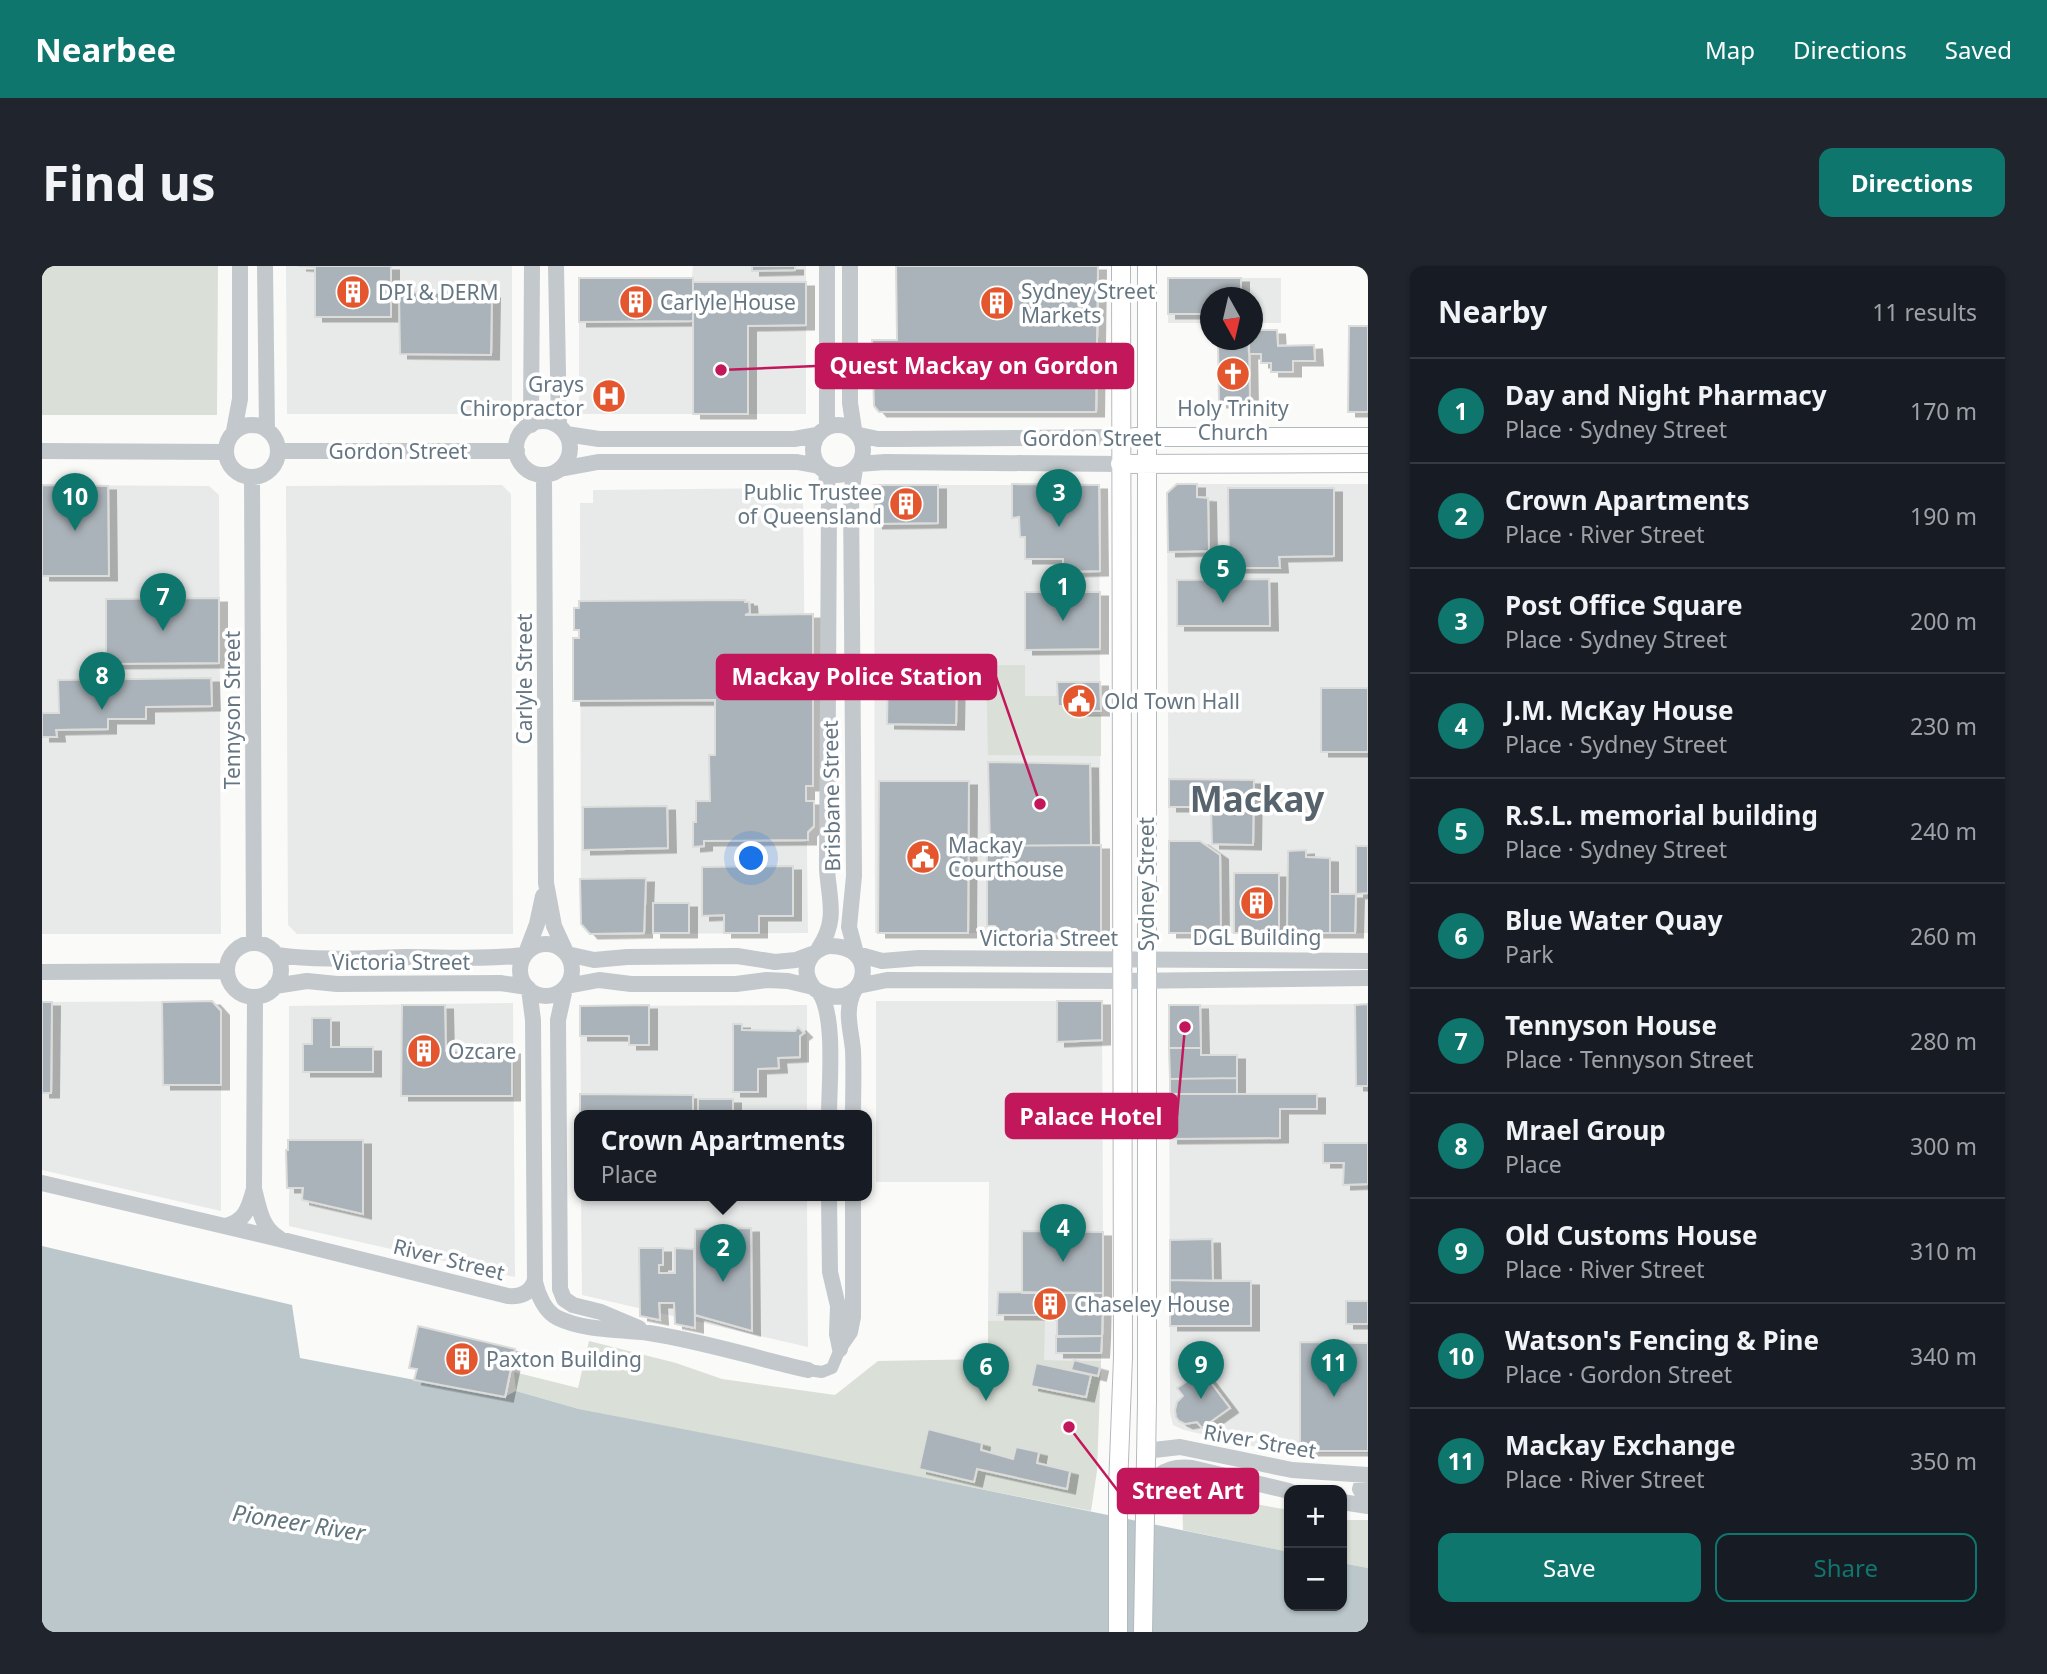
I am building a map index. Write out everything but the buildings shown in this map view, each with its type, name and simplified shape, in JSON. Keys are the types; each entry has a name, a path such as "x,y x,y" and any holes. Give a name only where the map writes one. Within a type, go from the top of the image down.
{"main road":[{"name":"Sydney Street","path":"1118,1632 1118,1495 1123,1357 1124,959 1121,266"},
{"name":"Sydney Street","path":"1143,1632 1147,1345 1147,266"},
{"name":"Gordon Street","path":"1121,437 1368,437"},
{"name":"Gordon Street","path":"1121,464 1368,463"},
{"path":"1123,1357 1147,1345"},
{"path":"1118,1495 1128,1464 1135,1455 1145,1451"}],"street":[{"path":"234,431 250,425 267,430 277,443 278,451 277,459 268,472 252,477 237,473 231,467 225,452 226,444 234,431 240,399 240,266"},
{"path":"265,266 267,430"},
{"path":"531,425 532,266"},
{"path":"556,266 563,430 570,449 569,457 560,469"},
{"path":"822,469 813,451 822,431 827,266"},
{"path":"850,266 850,403 856,432 864,449 857,467 841,475 797,462 598,462 544,475 529,471 517,451 520,436 531,425 545,422 563,430 599,439 794,439 841,425 856,432"},
{"name":"Gordon Street","path":"856,432 892,439 1121,437"},
{"path":"42,451 225,452"},
{"name":"Gordon Street","path":"278,451 517,451"},
{"name":"Gordon Street","path":"857,467 884,461 1121,464"},
{"name":"Brisbane Street","path":"856,954 849,928 853,876 851,494 857,467"},
{"name":"Brisbane Street","path":"816,951 829,931 832,917 827,869 829,502 822,469"},
{"name":"Carlyle Street","path":"525,954 537,924 545,884 544,475"},
{"name":"Tennyson Street","path":"252,477 254,943"},
{"name":"Carlyle Street","path":"545,884 554,926 567,953"},
{"path":"254,943 267,946 277,955 281,971 270,992 247,996 233,987 227,971 231,954 237,948 254,943"},
{"path":"853,1110 853,1055 848,1005 862,977 863,967 856,954 837,946 796,960 775,962 737,956 593,960 567,953 546,943 535,946 525,954 520,970 522,981 528,988 539,995 550,996 566,987 599,980 631,984 736,984 774,980 833,997 856,988"},
{"path":"816,951 808,960 807,970 816,990 824,999 829,1017 829,1110"},
{"path":"567,953 573,970 558,1020 560,1289 572,1305 603,1313 649,1333"},
{"name":"Victoria Street","path":"277,955 307,960 497,959 525,954"},
{"name":"Victoria Street","path":"856,954 887,962 919,958 1368,961"},
{"path":"42,972 227,971"},
{"name":"Victoria Street","path":"856,988 884,980 1368,978"},
{"name":"Victoria Street","path":"275,986 307,981 337,984 500,983 528,988"},
{"path":"528,988 533,1020 534,1275 547,1281 555,1278 559,1270"},
{"path":"256,996 254,1189 262,1219 279,1239"},
{"name":"River Street","path":"42,1183 509,1296 527,1293 533,1286 534,1275"},
{"path":"225,1226 234,1224 243,1217 254,1189"},
{"path":"829,1201 830,1272 838,1306 837,1336 841,1347"},
{"path":"841,1347 850,1332 852,1322 853,1201"},
{"name":"River Street","path":"534,1275 542,1300 556,1317 606,1329 649,1333 808,1370 822,1371 832,1368 841,1347"},
{"path":"833,1282 846,1285 853,1281"},
{"name":"River Street","path":"1145,1451 1180,1447 1292,1470 1368,1476"},
{"name":"River Street","path":"1144,1503 1155,1478 1178,1467 1284,1490"},
{"path":"1368,1476 1360,1489 1363,1494 1368,1495"},
{"path":"1347,1503 1368,1506"}],"shaded area":[{"path":"42,266 218,266 217,415 42,415"},
{"path":"286,266 512,266 512,414 287,414"},
{"path":"693,266 806,266 806,414 579,414 579,278 692,278"},
{"path":"1168,278 1281,278 1281,323 1263,323 1263,287 1200,287 1200,323 1168,323"},
{"path":"1177,484 1368,484 1368,933 1169,933 1167,493"},
{"path":"42,485 209,486 219,495 221,934 42,934"},
{"path":"502,485 511,494 513,934 297,934 288,925 286,486"},
{"path":"874,485 1099,485 1101,933 875,933"},
{"path":"790,488 790,501 803,501 808,933 590,934 581,924 580,503 593,503 593,490"},
{"path":"986,665 1025,665 1025,696 1057,696 1058,706 1071,706 1072,715 1101,715 1101,756 988,755"},
{"path":"212,1001 221,1011 221,1211 42,1170 42,1002"},
{"path":"876,1001 1102,1001 1101,1361 1044,1360 1044,1320 988,1321 989,1182 876,1182"},
{"path":"513,1003 515,1277 289,1226 289,1006"},
{"path":"1368,1004 1368,1453 1282,1453 1184,1430 1173,1425 1170,1413 1169,1005"},
{"path":"807,1005 807,1110 581,1110 580,1006"},
{"path":"581,1201 807,1201 808,1347 582,1295"},
{"path":"1045,1320 1044,1360 1101,1361 1097,1471 1091,1511 579,1409 516,1391 514,1372 578,1388 589,1341 676,1363 722,1379 835,1395 878,1361 988,1359 988,1321"},
{"path":"1182,1491 1284,1509 1284,1551 1183,1530"},
{"path":"1347,1520 1368,1520 1368,1568 1347,1564"}],"water":[{"name":"Pioneer River","path":"42,1246 292,1305 300,1358 504,1397 516,1391 579,1409 1284,1551 1284,1611 1347,1611 1347,1564 1368,1568 1368,1632 42,1632"}],"place":[{"name":"DPI & DERM","path":"353,292"},
{"name":"Carlyle House","path":"636,302"},
{"name":"Sydney Street Markets","path":"997,303"},
{"name":"Quest Mackay on Gordon","path":"721,370"},
{"name":"Holy Trinity Church","path":"1233,374"},
{"name":"Grays Chiropractor","path":"609,396"},
{"name":"Public Trustee of Queensland","path":"906,504"},
{"name":"Post Office Square","path":"1059,527"},
{"name":"Watson's Fencing & Pine","path":"75,531"},
{"name":"R.S.L. memorial building","path":"1223,603"},
{"name":"Day and Night Pharmacy","path":"1063,621"},
{"name":"Tennyson House","path":"163,631"},
{"name":"Old Town Hall","path":"1079,701"},
{"name":"Mrael Group","path":"102,710"},
{"name":"Mackay Police Station","path":"1040,804"},
{"name":"Mackay Courthouse","path":"923,857"},
{"name":"DGL Building","path":"1257,903"},
{"name":"Palace Hotel","path":"1185,1027"},
{"name":"Ozcare","path":"424,1051"},
{"name":"J.M. McKay House","path":"1063,1262"},
{"name":"Crown Apartments","path":"723,1282"},
{"name":"Chaseley House","path":"1050,1304"},
{"name":"Paxton Building","path":"462,1359"},
{"name":"Mackay Exchange","path":"1334,1397"},
{"name":"Old Customs House","path":"1201,1399"},
{"name":"Blue Water Quay","path":"986,1401"},
{"name":"Street Art","path":"1069,1427"}],"district":[{"name":"Mackay","path":"1257,798"}]}
